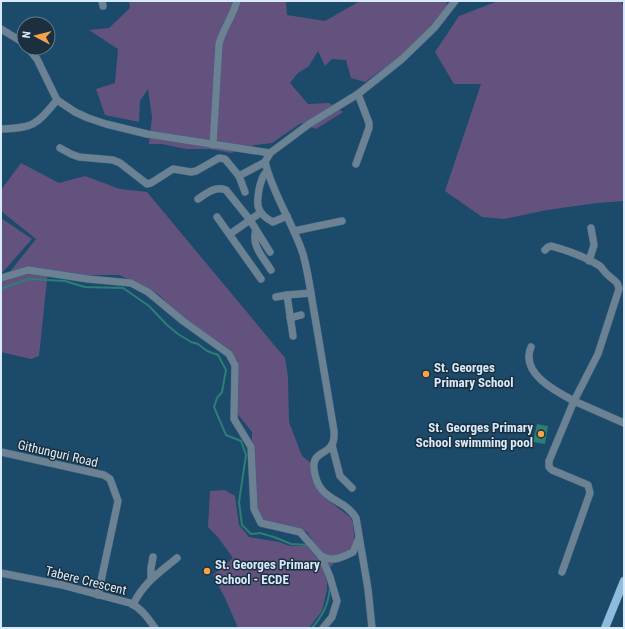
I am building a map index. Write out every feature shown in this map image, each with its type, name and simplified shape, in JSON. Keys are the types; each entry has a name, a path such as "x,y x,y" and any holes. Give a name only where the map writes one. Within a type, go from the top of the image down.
{"main road":[{"path":"605,628 624,581"}],"street":[{"path":"213,145 219,44 235,9 237,1"},
{"path":"239,176 265,162 270,154 309,124 358,94 402,59 434,28 455,1"},
{"path":"1,29 16,38"},
{"path":"35,56 57,100 88,118 147,134 270,154"},
{"path":"356,164 369,128 369,122 358,94"},
{"path":"1,129 16,129 34,124 57,100"},
{"path":"60,148 79,157 113,160 120,163 146,184 151,183 173,169 196,172 219,158 225,159 239,176 245,192"},
{"path":"265,162 267,172 304,256 334,431 332,445 319,453 314,465 315,476 319,487 326,495 353,513 356,518 368,589 372,628"},
{"path":"267,172 263,176 257,198 257,206 260,213 273,222 287,216"},
{"path":"198,199 212,190 222,188 226,190 250,220 270,252"},
{"path":"230,234 260,213"},
{"path":"217,217 261,279"},
{"path":"294,231 342,221"},
{"path":"589,260 594,248 594,239 591,228"},
{"path":"256,230 254,237 255,245 271,270"},
{"path":"545,250 551,246 589,260 601,267 615,280 619,289 598,354 574,401 549,461 549,467 552,470 588,485 590,493 562,572"},
{"path":"1,278 28,270 88,280 131,283 148,292 183,321 229,354 235,365 234,418 251,447 254,509 261,523 300,532 321,556 330,577 337,601 332,617 323,628"},
{"path":"276,297 311,293"},
{"path":"287,295 293,336"},
{"path":"290,318 301,315"},
{"path":"531,347 528,354 530,365 550,388 574,401 624,423"},
{"path":"332,445 340,476 352,488"},
{"name":"Githunguri Road","path":"1,452 104,475 110,480 118,502 98,595"},
{"path":"321,556 329,560 342,557 353,552 359,538"},
{"path":"151,579 153,557"},
{"path":"133,604 137,595 151,579 177,558"},
{"name":"Tabere Crescent","path":"1,573 62,585 133,604 145,614 155,628"}],"shaded area":[{"path":"129,1 286,1 287,15 325,21 360,1 447,1 446,20 409,57 383,69 365,82 351,78 346,60 332,59 325,66 318,51 309,66 298,73 290,83 308,104 329,103 343,112 316,129 301,123 272,143 255,145 231,153 210,149 186,149 162,144 149,144 152,117 148,89 140,101 139,122 105,115 96,89 115,83 118,49 89,30 109,28 130,8"},
{"path":"498,1 620,1 624,6 624,201 547,210 504,219 482,217 445,191 481,84 454,84 435,52 459,16"},
{"path":"21,163 59,183 85,176 120,189 147,192 285,358 288,377 289,422 302,456 312,464 311,476 318,488 333,504 350,517 353,523 355,544 330,567 307,532 298,528 262,520 258,513 255,503 252,478 252,432 236,412 238,360 182,317 158,294 119,275 84,275 48,270 39,356 31,359 1,352 1,277 5,278 36,239 1,211 1,190"},
{"path":"1,218 32,239 1,274"},
{"name":"St. Georges Primary School swimming pool","path":"537,424 548,426 545,444 533,442"},
{"path":"225,490 235,496 239,525 249,537 279,542 290,546 307,546 318,558 327,578 327,590 322,611 309,628 238,628 213,575 233,558 217,536 208,527 210,491"}],"waterway":[{"path":"1,289 28,279 65,281 85,287 123,288 149,306 178,334 191,342 198,344 207,351 218,355 226,370 222,392 217,398 214,407 226,435 241,441 246,455 239,502 242,525 251,534 260,533 291,544 308,545"},
{"path":"312,628 325,609 330,586"}],"place":[{"name":"St. Georges Primary School","path":"426,374"},
{"name":"St. Georges Primary School swimming pool","path":"541,434"},
{"name":"St. Georges Primary School - ECDE","path":"207,571"}]}
